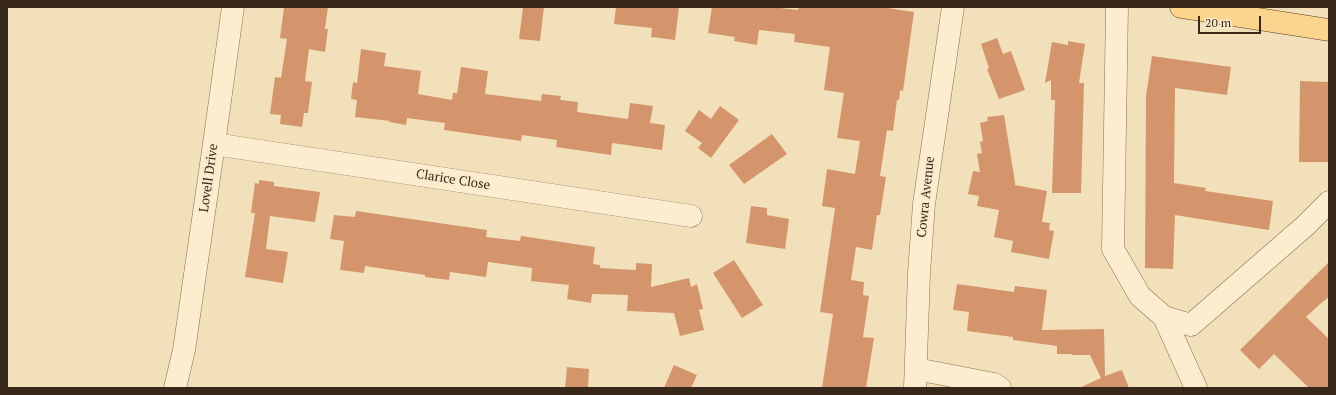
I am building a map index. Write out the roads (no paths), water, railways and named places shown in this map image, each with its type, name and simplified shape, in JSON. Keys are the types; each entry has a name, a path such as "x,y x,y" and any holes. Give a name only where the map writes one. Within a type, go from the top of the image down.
{"main road":[{"path":"1181,7 1329,30"}],"street":[{"name":"Lovell Drive","path":"174,388 184,350 233,7"},
{"name":"Cowra Avenue","path":"915,378 919,273 924,204 953,7"},
{"path":"1117,7 1113,249 1140,296 1164,317 1196,388"},
{"name":"Clarice Close","path":"214,144 691,216"},
{"path":"1164,317 1191,324 1305,226 1329,202"},
{"name":"Lovell Drive","path":"184,350 188,388"},
{"path":"915,378 994,384 1000,388"}]}
